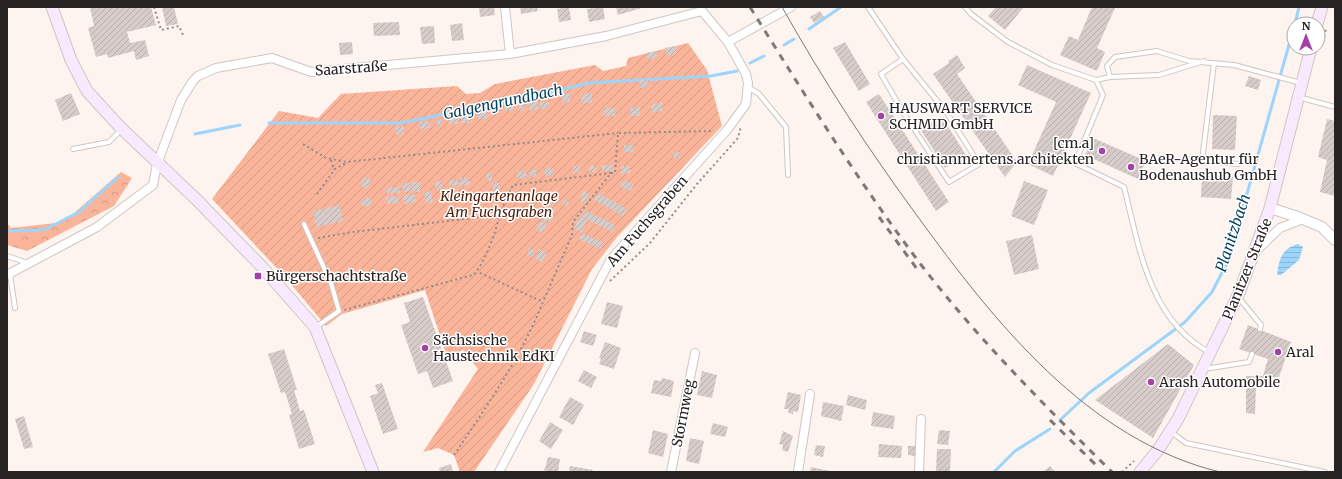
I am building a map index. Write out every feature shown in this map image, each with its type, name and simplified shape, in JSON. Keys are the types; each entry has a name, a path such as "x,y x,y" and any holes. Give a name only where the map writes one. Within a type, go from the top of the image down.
{"main road":[{"path":"52,7 71,60 87,91 122,129 157,164 197,200 263,268 315,327 373,472"},
{"name":"Planitzer Straße","path":"1140,472 1171,432 1211,353 1255,252 1270,208 1309,56"}],"street":[{"path":"506,7 510,54"},
{"path":"728,42 791,7"},
{"name":"Saarstraße","path":"157,164 181,100 192,81 198,76 216,68 272,58 311,72 510,54 606,36 700,9 728,42"},
{"name":"Am Fuchsgraben","path":"499,472 611,259 727,130 746,104 748,87 746,74 728,42"},
{"path":"8,275 31,264 97,227 153,185 157,164"},
{"path":"1270,208 1322,227 1335,240"},
{"path":"1255,252 1280,228 1303,219"},
{"name":"Stormweg","path":"671,472 695,354"},
{"path":"798,472 810,394"},
{"path":"919,472 921,419"}],"lane":[{"path":"868,7 903,59 947,113 979,164 949,182 903,112 881,74 903,59"},
{"path":"965,7 970,14 1008,42 1052,65 1096,80 1110,77 1160,76 1204,61"},
{"path":"1110,77 1107,66 1115,57 1157,51 1189,61 1204,61 1234,65 1301,83"},
{"path":"1202,161 1214,63"},
{"path":"1096,80 1103,95 1075,163 1124,187 1142,259 1156,296 1183,333 1211,353"},
{"path":"748,87 759,94 786,127 788,175"},
{"path":"1298,97 1335,107"},
{"path":"73,149 109,142 122,129"},
{"path":"1188,160 1238,164"},
{"path":"304,224 331,283 340,311 315,327"},
{"path":"7,256 31,264"},
{"path":"8,275 15,308"},
{"path":"1237,296 1261,325 1260,329"},
{"path":"1203,369 1249,362 1252,354"},
{"path":"1171,432 1186,443 1325,472"}],"path":[{"path":"154,7 161,30 179,26 184,37"},
{"path":"607,284 650,243 697,184 738,138 741,124"},
{"path":"303,144 331,160 347,162 618,133 727,130"},
{"path":"340,311 474,275 478,272 499,221 499,215 513,184 616,173 618,133"},
{"path":"331,160 334,170"},
{"path":"317,194 334,170 347,162"},
{"path":"454,455 489,404 517,358 533,327 572,235 573,222 607,181 611,173"},
{"path":"311,239 352,232 499,215"},
{"path":"478,272 543,302"}],"green space":[{"name":"Kleingartenanlage Am Fuchsgraben","path":"688,43 707,70 722,126 617,237 592,269 534,384 474,472 460,472 454,455 438,448 423,452 478,369 463,350 447,357 425,290 342,314 326,326 285,277 212,199 279,111 318,118 341,94 457,86 466,94 480,93 495,84 595,65 603,71 626,66 628,58"},
{"path":"121,172 132,178 114,206 27,251 7,245 7,223 11,228 56,223 73,214"}],"water":[{"path":"1298,244 1303,247 1299,260 1281,275 1277,275 1282,255 1288,248"}],"building":[{"path":"90,7 151,7 156,25 127,32 130,43 145,40 149,56 136,60 134,51 108,58 107,54 96,57 88,28 94,26"},
{"path":"162,7 174,7 178,24 166,26"},
{"path":"479,7 494,7 495,15 480,17"},
{"path":"520,7 537,7 538,11 521,14"},
{"path":"569,7 571,20 559,22 557,9"},
{"path":"603,7 605,19 589,22 587,9"},
{"path":"616,7 645,7 618,15"},
{"path":"996,7 1023,8 1005,30 988,16"},
{"path":"1092,7 1115,8 1097,48 1105,52 1097,71 1060,55 1069,36 1078,40"},
{"path":"820,11 824,17 814,23 810,17"},
{"path":"399,22 400,35 374,36 373,23"},
{"path":"462,23 464,40 452,41 450,25"},
{"path":"434,26 435,43 422,44 420,27"},
{"path":"352,42 353,54 340,55 339,43"},
{"path":"845,42 870,84 859,91 833,48"},
{"path":"675,46 676,54 667,56 665,48"},
{"path":"656,51 658,57 648,60 646,53"},
{"path":"957,55 965,68 957,74 1017,162 1005,177 933,74 949,63 948,61"},
{"path":"1027,65 1091,93 1053,176 1028,164 1056,102 1018,85"},
{"path":"1249,76 1261,80 1258,90 1245,86"},
{"path":"640,80 648,80 647,88 640,88"},
{"path":"71,93 80,114 63,121 55,100"},
{"path":"563,93 571,94 570,103 562,102"},
{"path":"592,93 592,103 581,103 581,94"},
{"path":"879,94 949,202 936,211 866,102"},
{"path":"530,102 538,102 538,110 529,110"},
{"path":"540,102 549,102 548,109 540,109"},
{"path":"520,103 525,104 524,111 519,110"},
{"path":"662,103 663,111 651,112 651,104"},
{"path":"505,105 514,105 514,111 505,111"},
{"path":"640,107 640,116 630,116 630,108"},
{"path":"604,108 615,108 615,116 604,116"},
{"path":"478,111 487,111 488,119 478,119"},
{"path":"461,113 469,113 469,123 461,123"},
{"path":"1213,115 1237,116 1235,150 1212,149"},
{"path":"449,117 458,117 458,125 449,124"},
{"path":"942,117 966,155 945,168 921,130"},
{"path":"441,119 442,126 437,127 436,120"},
{"path":"1327,119 1335,121 1335,196 1320,192 1327,160 1318,157"},
{"path":"430,121 430,129 420,129 419,122"},
{"path":"396,127 404,127 404,135 396,135"},
{"path":"1093,138 1146,161 1138,179 1085,155"},
{"path":"624,145 633,145 633,152 624,152"},
{"path":"679,152 681,157 674,159 673,153"},
{"path":"602,165 614,165 613,171 602,170"},
{"path":"573,166 580,166 580,173 573,173"},
{"path":"589,166 596,166 596,172 589,172"},
{"path":"621,166 630,166 630,173 621,174"},
{"path":"553,168 554,175 545,176 544,169"},
{"path":"530,170 537,170 536,177 530,177"},
{"path":"517,171 526,171 526,179 517,178"},
{"path":"486,173 492,173 492,181 487,181"},
{"path":"1202,175 1233,177 1231,199 1201,197"},
{"path":"364,177 372,180 367,189 360,185"},
{"path":"460,178 469,178 469,185 460,186"},
{"path":"449,180 458,180 458,187 449,186"},
{"path":"623,180 634,185 630,191 620,187"},
{"path":"435,181 442,181 442,189 435,189"},
{"path":"1024,181 1048,190 1034,225 1011,216"},
{"path":"412,182 421,183 420,192 412,191"},
{"path":"402,183 410,183 411,191 403,192"},
{"path":"492,183 500,183 500,190 493,191"},
{"path":"399,187 400,193 387,193 386,188"},
{"path":"448,189 453,189 454,197 449,197"},
{"path":"431,191 433,202 426,204 424,192"},
{"path":"583,191 589,193 585,204 580,202"},
{"path":"598,193 627,209 623,216 594,200"},
{"path":"415,194 416,202 404,204 403,195"},
{"path":"398,196 399,203 387,204 386,197"},
{"path":"544,196 556,200 553,206 542,202"},
{"path":"371,198 371,206 362,206 362,199"},
{"path":"564,199 569,201 567,206 562,204"},
{"path":"340,205 343,221 316,227 313,211"},
{"path":"547,207 555,210 550,222 542,220"},
{"path":"585,210 615,225 612,232 582,217"},
{"path":"579,216 587,220 582,232 574,229"},
{"path":"540,221 547,223 543,233 536,230"},
{"path":"582,233 604,243 600,249 579,239"},
{"path":"1032,235 1039,269 1014,275 1006,241"},
{"path":"529,248 535,251 533,257 527,255"},
{"path":"540,249 547,253 542,262 535,259"},
{"name":"Sächsische Haustechnik EdKI","path":"423,297 453,381 433,388 427,371 418,374 401,325 410,322 404,303"},
{"path":"607,302 623,306 617,328 601,324"},
{"path":"1248,325 1291,342 1279,377 1272,377 1272,384 1246,384 1246,376 1263,376 1268,359 1239,349"},
{"path":"584,331 597,335 593,346 580,342"},
{"path":"605,342 621,348 614,369 599,364 601,359 599,358"},
{"name":"Arash Automobile","path":"1168,344 1194,365 1153,438 1095,400"},
{"path":"284,349 297,390 294,390 300,411 304,410 315,444 299,449 289,415 292,414 285,392 281,393 268,354"},
{"path":"584,370 597,377 591,388 578,381"},
{"path":"702,371 717,375 712,398 697,395"},
{"path":"662,378 674,381 671,397 651,393 654,380 661,381"},
{"path":"382,383 398,429 383,434 370,396 378,393 375,385"},
{"path":"1246,388 1256,388 1255,414 1246,413"},
{"path":"788,392 801,395 798,412 793,411 793,414 788,413 789,409 784,409"},
{"path":"848,395 867,400 865,410 846,405"},
{"path":"570,397 584,405 573,425 559,417"},
{"path":"823,402 844,406 841,421 821,416"},
{"path":"873,412 895,416 893,429 871,426"},
{"path":"24,416 33,447 24,449 15,419"},
{"path":"550,422 563,430 551,449 539,441"},
{"path":"713,423 728,427 725,437 710,434"},
{"path":"653,430 668,434 663,457 648,453"},
{"path":"939,430 950,431 948,445 937,444"},
{"path":"783,431 793,436 788,452 782,450 783,445 779,444"},
{"path":"690,438 704,441 699,464 686,461"},
{"path":"879,444 902,446 901,458 878,457"},
{"path":"816,445 825,446 823,457 814,455"},
{"path":"908,446 915,446 915,456 908,455"},
{"path":"937,449 951,449 950,472 936,472"},
{"path":"548,457 560,459 558,472 544,472"},
{"path":"451,464 453,472 440,472 439,468"},
{"path":"570,466 593,470 592,472 569,472"},
{"path":"1050,466 1055,472 1043,472"},
{"path":"811,467 830,471 830,472 810,472"}],"waterway":[{"name":"Galgengrundbach","path":"809,29 841,7"},
{"name":"Planitzbach","path":"1297,16 1299,7"},
{"name":"Galgengrundbach","path":"784,45 794,39"},
{"name":"Planitzbach","path":"1060,420 1089,393 1185,322 1212,292 1228,261 1286,55"},
{"name":"Galgengrundbach","path":"750,63 764,56"},
{"name":"Galgengrundbach","path":"269,123 400,123 523,99 589,83 711,76 737,71"},
{"name":"Galgengrundbach","path":"195,134 240,125"},
{"name":"Galgengrundbach","path":"7,231 44,230 79,212 118,177"},
{"name":"Planitzbach","path":"994,472 1015,451 1050,429"}],"tram line":[{"path":"782,7 830,88 881,166 947,257 1012,335 1048,372 1086,405 1127,433 1172,456 1220,472"}],"railway":[{"path":"750,7 854,171 922,266 966,320 1037,397 1112,472"},
{"path":"879,217 917,269"},
{"path":"1050,420 1100,469"}],"place":[{"name":"HAUSWART SERVICE SCHMID GmbH","path":"881,116"},
{"name":"[cm.a] christianmertens.architekten","path":"1102,151"},
{"name":"BAeR-Agentur für Bodenaushub GmbH","path":"1131,167"},
{"name":"Bürgerschachtstraße","path":"258,276"},
{"name":"Sächsische Haustechnik EdKI","path":"425,348"},
{"name":"Aral","path":"1278,352"},
{"name":"Arash Automobile","path":"1151,382"}]}
